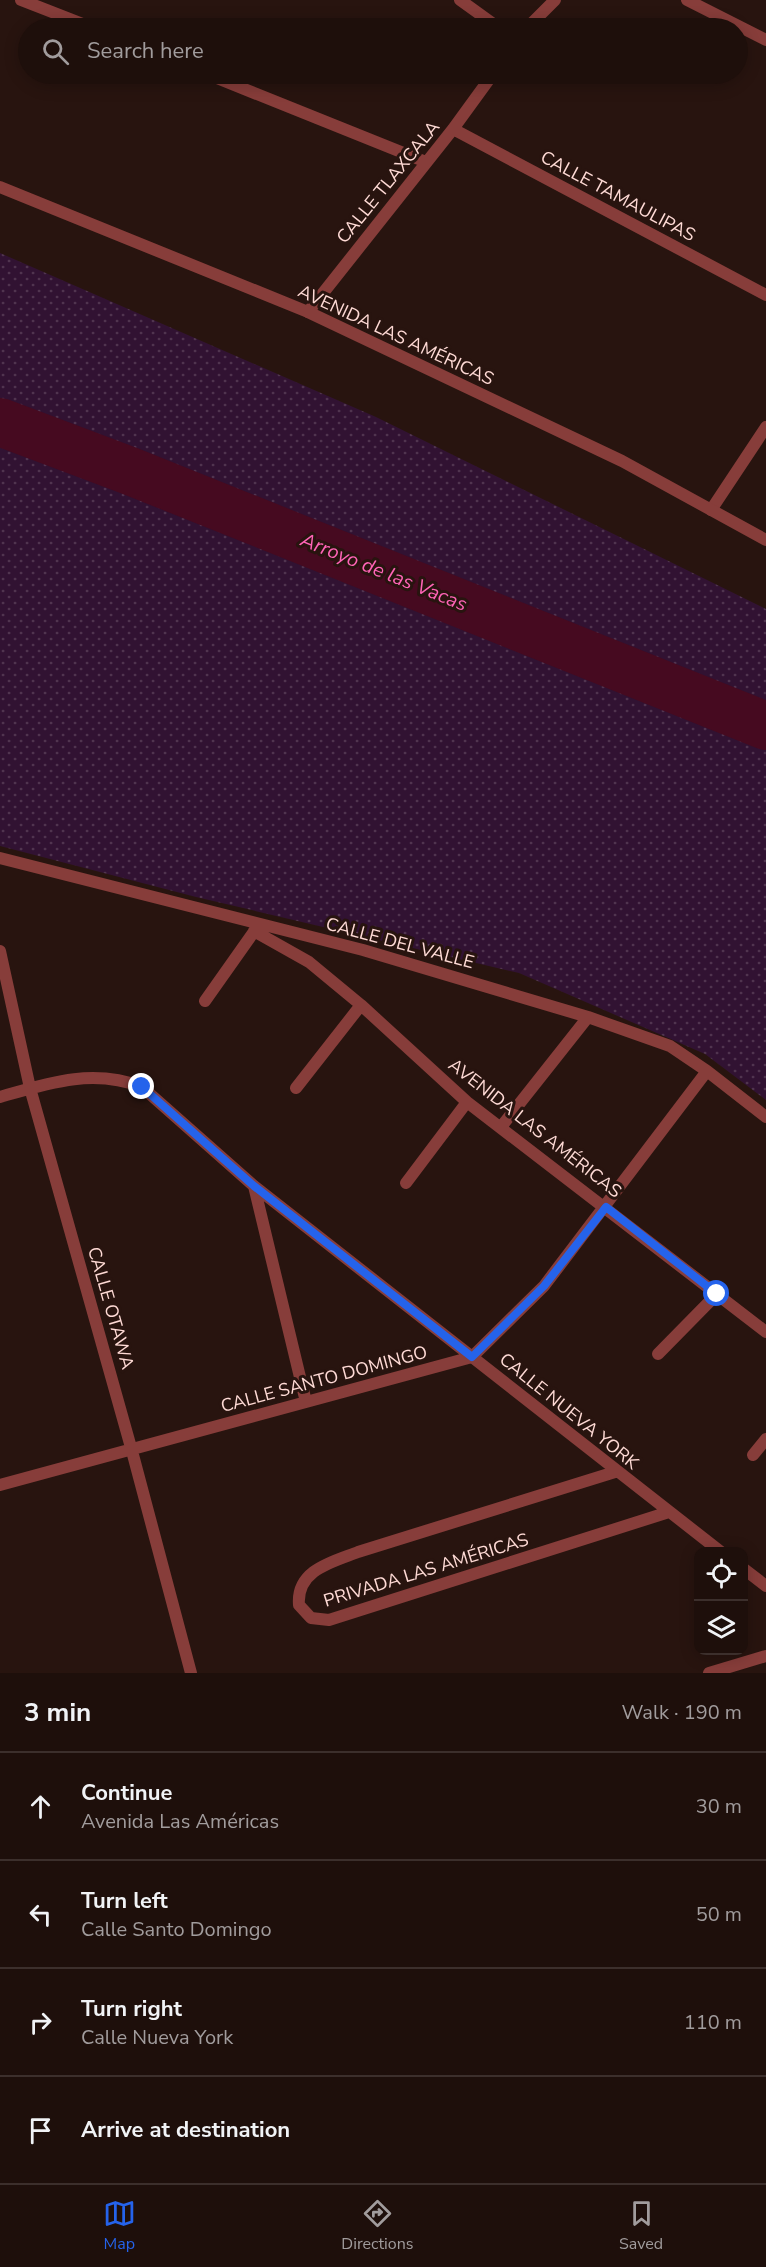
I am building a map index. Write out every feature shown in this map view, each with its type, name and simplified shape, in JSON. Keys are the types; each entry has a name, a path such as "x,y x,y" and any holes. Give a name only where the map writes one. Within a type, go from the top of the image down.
{"street":[{"path":"21,0 67,18"},
{"path":"460,0 485,18"},
{"path":"537,18 555,0"},
{"path":"687,0 723,18"},
{"path":"748,31 766,40"},
{"path":"232,84 426,162"},
{"name":"CALLE TLAXCALA","path":"308,312 453,129 486,84"},
{"name":"CALLE TAMAULIPAS","path":"453,129 766,295"},
{"name":"AVENIDA LAS AMÉRICAS","path":"0,187 308,312 621,461 766,540"},
{"path":"711,510 766,427"},
{"name":"CALLE DEL VALLE","path":"0,858 256,928 363,950 588,1017 670,1046 707,1071 766,1117"},
{"path":"205,1001 256,928"},
{"name":"AVENIDA LAS AMÉRICAS","path":"256,928 309,962 361,1005 467,1102 766,1332"},
{"name":"CALLE OTAWA","path":"0,951 30,1088 132,1451 191,1673"},
{"path":"296,1088 361,1005"},
{"path":"501,1127 588,1017"},
{"name":"CALLE SANTO DOMINGO","path":"0,1485 472,1357 544,1286 707,1071"},
{"name":"CALLE NUEVA YORK","path":"0,1096 95,1076 121,1079 142,1087 254,1186 615,1472 716,1547"},
{"path":"406,1183 467,1102"},
{"path":"254,1186 306,1402"},
{"path":"658,1354 717,1294"},
{"path":"753,1455 766,1439"},
{"name":"PRIVADA LAS AMÉRICAS","path":"615,1472 357,1552 324,1565 309,1574 301,1587 299,1605 311,1618 329,1620 669,1512"},
{"path":"748,1572 766,1586"},
{"path":"709,1673 766,1656"}],"shaded area":[{"path":"0,253 376,417 766,609 766,1100 705,1054 519,973 196,897 0,846"}],"waterway":[{"name":"Arroyo de las Vacas","path":"0,422 130,471 766,726"}],"route":[{"path":"142,1087 161,1101 254,1186 472,1357 544,1286 606,1207 717,1294"}]}
